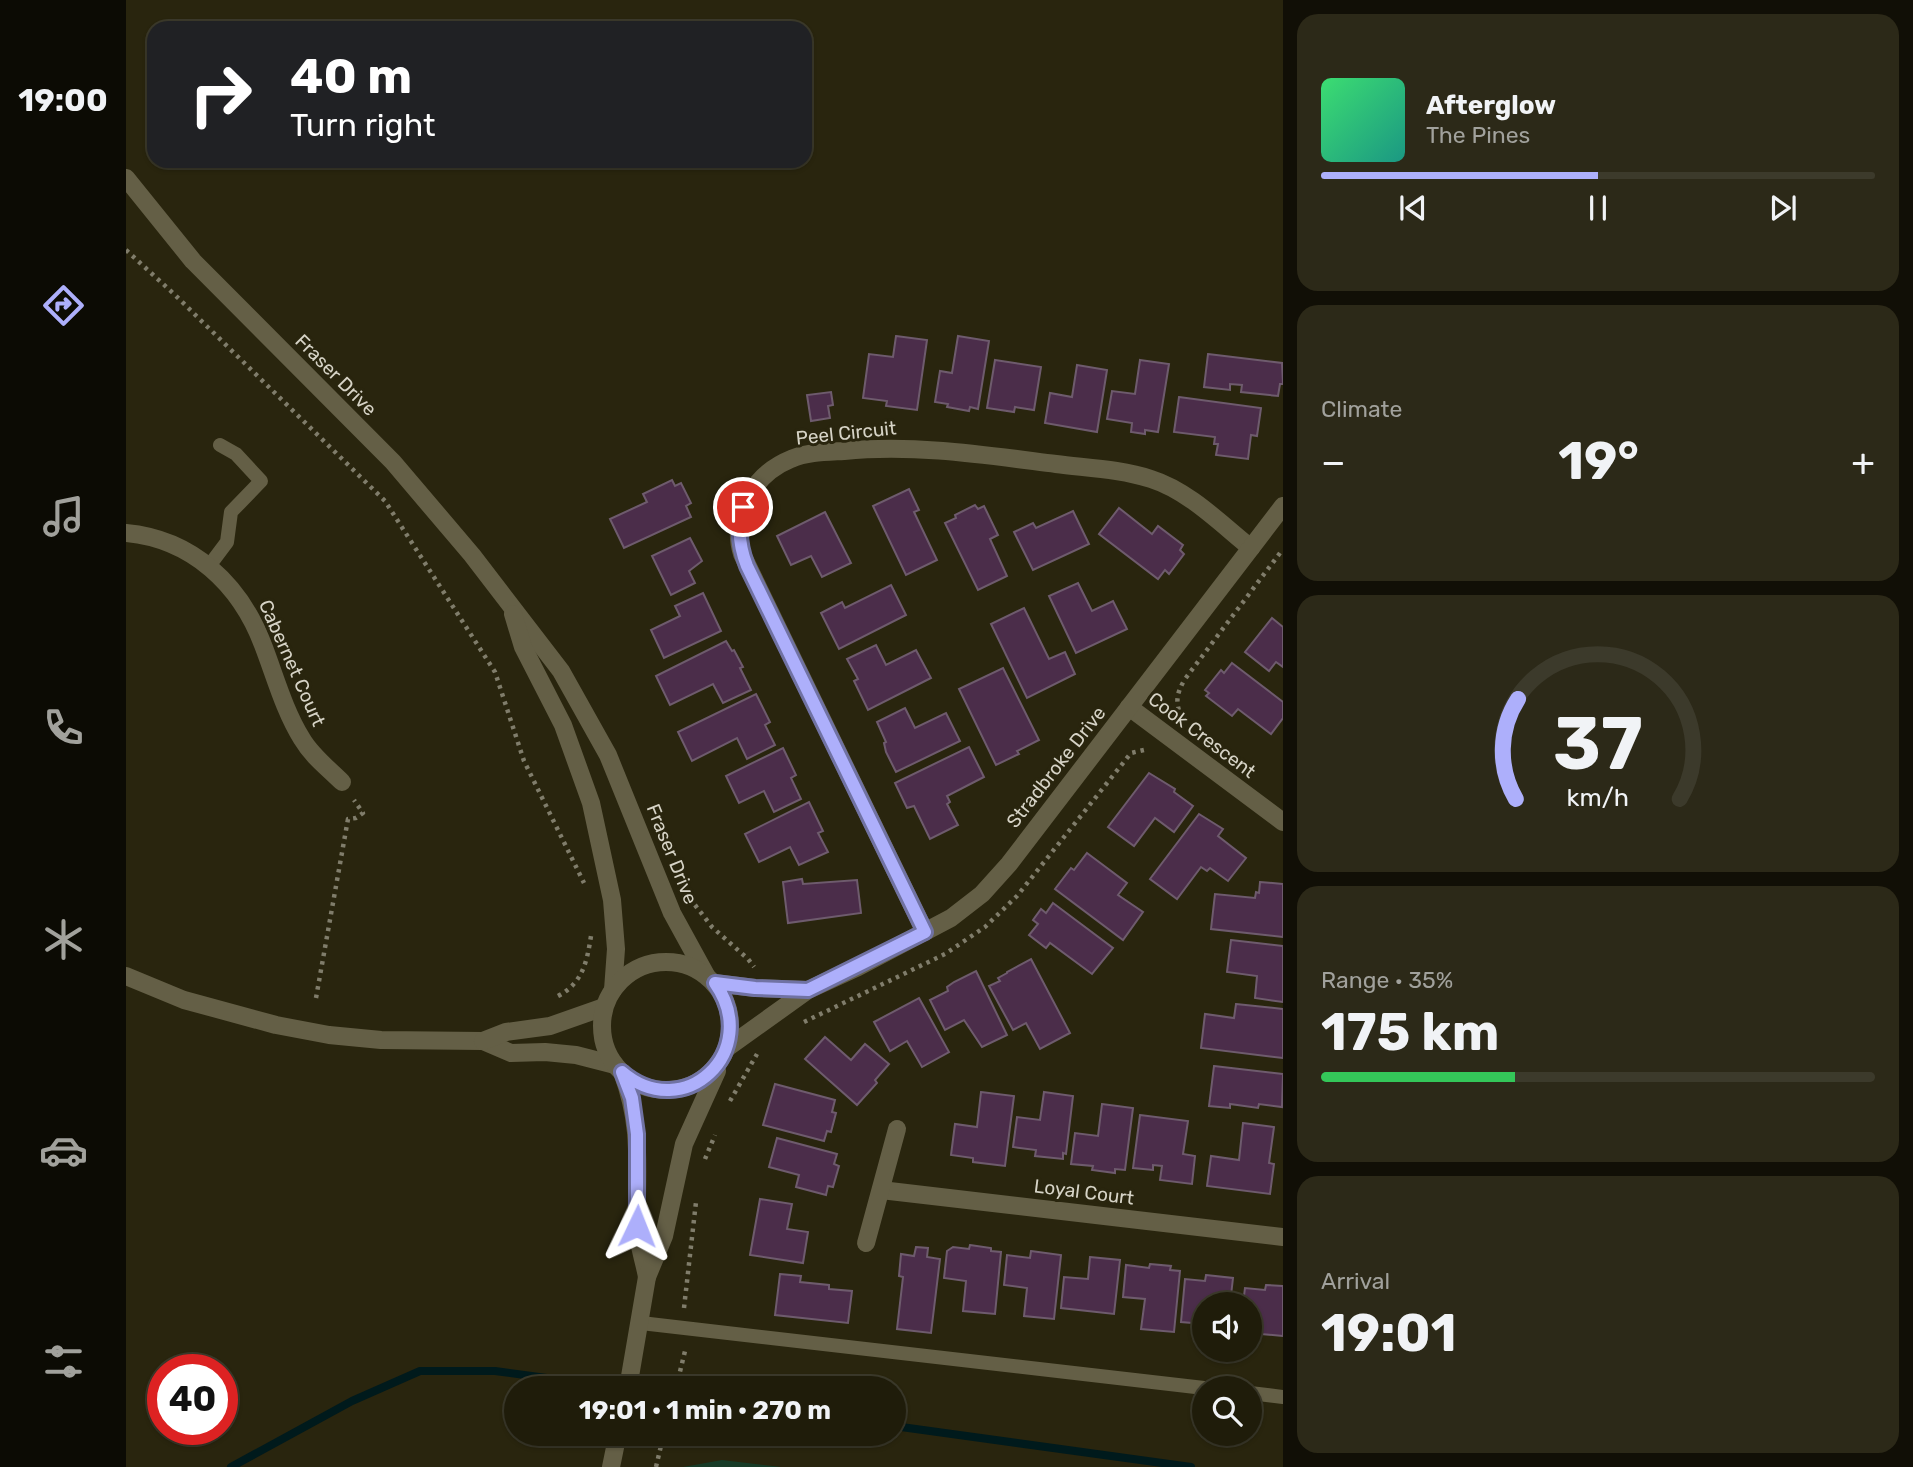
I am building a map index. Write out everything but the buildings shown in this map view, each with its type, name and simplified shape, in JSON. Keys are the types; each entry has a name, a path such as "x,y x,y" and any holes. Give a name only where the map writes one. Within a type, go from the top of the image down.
{"street":[{"name":"Fraser Drive","path":"126,178 193,261 393,462 472,555 510,608 561,671 608,755 672,913 710,979"},
{"name":"Peel Circuit","path":"925,932 747,566 741,550 739,520 743,507 757,484 766,474 791,459 807,454 871,448 917,448 1092,468 1151,478 1171,487 1251,548"},
{"name":"Stradbroke Drive","path":"723,1055 808,990 951,918 982,894 1009,864 1283,506"},
{"name":"Cabernet Court","path":"126,533 170,543 209,566 235,592 250,616 300,736 312,753 342,782"},
{"name":"Fraser Drive","path":"510,608 523,647 563,725 591,803 612,900 616,949 612,990"},
{"name":"Cook Crescent","path":"1129,707 1283,822"},
{"path":"630,1376 647,1277 664,1236 684,1144 730,1035 726,1002 710,979 686,965 664,961 634,971 612,990 604,1007 602,1036 609,1056 632,1098 637,1134 637,1226 647,1277"},
{"path":"126,976 184,1000 276,1025 329,1035 381,1040 483,1041 506,1032 550,1026 604,1007"},
{"name":"Stradbroke Drive","path":"710,979 743,987 808,990"},
{"path":"483,1041 511,1053 576,1055 618,1069 630,1079 649,1088 674,1090 700,1080 723,1055"},
{"path":"866,1242 897,1129"},
{"name":"Loyal Court","path":"881,1190 1283,1237"},
{"path":"611,1467 615,1446"}],"lane":[{"path":"209,566 227,542 231,512 261,481 236,454 220,445"},
{"path":"641,1323 1192,1387"},
{"path":"1262,1394 1283,1397"}],"path":[{"path":"126,250 184,303 385,501 495,672 524,761 588,893"},
{"path":"316,998 348,819 363,813 342,782"},
{"path":"691,896 712,927 748,958 758,972"},
{"path":"558,996 573,986 584,969 592,927"},
{"path":"656,1467 661,1446"}],"green space":[{"path":"722,1460 781,1467 683,1467"}],"waterway":[{"path":"231,1467 352,1401 420,1371 495,1371 532,1376"},
{"path":"906,1428 1191,1467"}],"route":[{"path":"637,1226 635,1112 622,1072 639,1084 660,1090 688,1087 711,1072 727,1048 731,1024 726,1002 715,983 808,990 925,932 747,566 739,536 739,520 743,507"}]}
